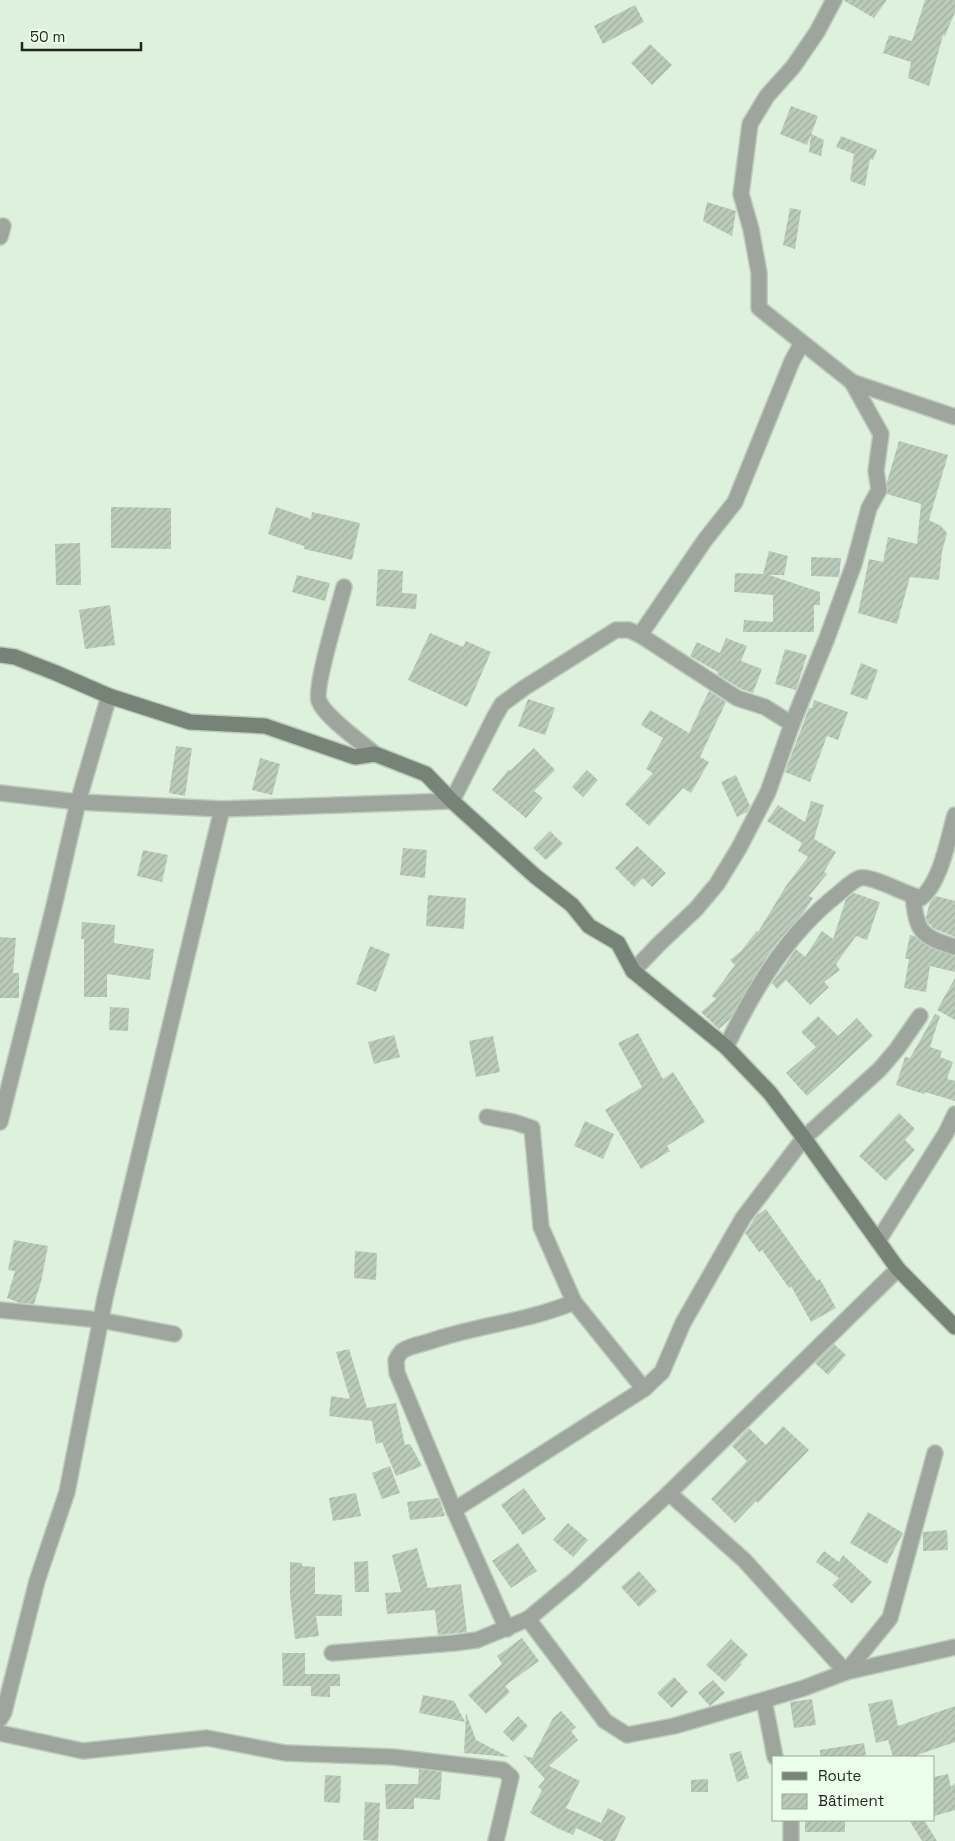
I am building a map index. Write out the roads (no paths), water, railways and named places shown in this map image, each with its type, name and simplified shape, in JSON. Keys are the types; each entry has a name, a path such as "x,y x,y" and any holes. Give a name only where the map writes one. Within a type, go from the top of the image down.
{"street":[{"path":"834,0 817,32 793,67 767,96 750,124 741,194 751,229 759,273 759,308 852,382 955,417"},
{"path":"640,635 705,540 735,502 792,361 802,343"},
{"path":"633,971 696,909 717,884 739,848 768,792 792,724 827,638 854,564 869,508 880,490 876,471 881,434 852,382"},
{"path":"344,587 319,682 319,700 329,715 375,754 426,774 452,801 535,876 572,906 589,926 618,943 633,971 726,1047 770,1092 898,1269 953,1321"},
{"path":"452,801 502,704 616,630 629,630 640,635 737,698 765,707 792,724"},
{"path":"0,654 31,664 109,696 190,722 265,726 355,757 375,754"},
{"path":"0,1122 78,802 109,696"},
{"path":"0,792 78,802 222,808 452,801"},
{"path":"0,1719 4,1712 37,1581 66,1492 100,1320 222,808"},
{"path":"726,1047 739,1019 771,965 821,907 859,878 868,878 922,898 929,892 939,870 955,815"},
{"path":"913,896 915,918 920,929 926,936 955,947"},
{"path":"454,1510 644,1389 662,1372 683,1323 743,1218 804,1138 880,1069 897,1049 920,1016"},
{"path":"878,1241 946,1133 955,1114"},
{"path":"487,1117 514,1122 532,1128 541,1227 574,1302 644,1389"},
{"path":"332,1654 476,1640 528,1619 576,1579 668,1493 898,1269"},
{"path":"507,1629 454,1510 397,1373 396,1360 402,1351 444,1336 468,1329 494,1326 558,1309 574,1302"},
{"path":"0,1310 100,1320 174,1334"},
{"path":"846,1672 890,1618 936,1453"},
{"path":"668,1493 744,1560 846,1672"},
{"path":"528,1619 605,1720 627,1735 674,1726 804,1688 846,1672 955,1647"},
{"path":"764,1700 775,1756"},
{"path":"0,1733 83,1751 208,1738 285,1753 393,1757 503,1770 511,1777 496,1841"},
{"path":"791,1821 791,1841"}]}
